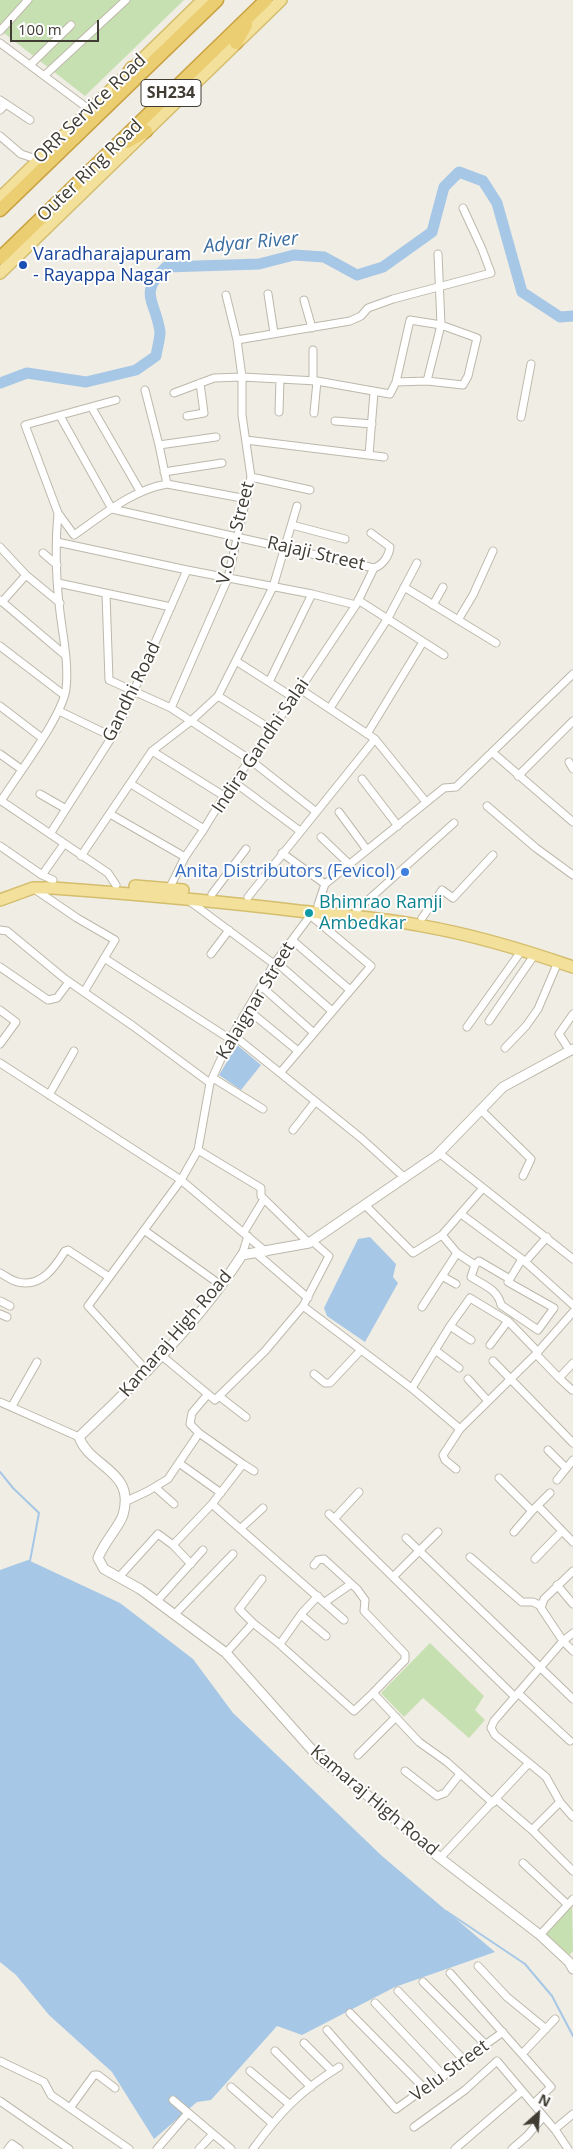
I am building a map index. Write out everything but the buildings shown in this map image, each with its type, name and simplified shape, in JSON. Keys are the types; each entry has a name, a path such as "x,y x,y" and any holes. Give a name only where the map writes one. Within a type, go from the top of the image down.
{"highway":[{"name":"Outer Ring Road","path":"0,210 45,160 106,108 217,0"},
{"name":"Outer Ring Road","path":"0,258 266,0"},
{"path":"236,43 252,14"},
{"path":"106,108 132,68"},
{"path":"111,151 146,132"}],"main road":[{"name":"ORR Service Road","path":"0,198 17,181 45,160 90,110 194,4 203,0"},
{"path":"0,275 56,218 281,0"},
{"path":"0,191 17,181"},
{"path":"0,892 30,881 53,880 116,889"},
{"path":"0,900 33,888 116,889 248,897 314,911 357,910 422,918 507,938 573,959"},
{"path":"168,892 183,897 421,925 522,950 573,967"}],"street":[{"path":"0,31 28,0"},
{"path":"45,75 126,0"},
{"path":"30,65 70,25"},
{"path":"0,43 90,110"},
{"path":"0,110 3,102 30,120"},
{"path":"0,136 21,154 45,160"},
{"path":"237,340 350,321 361,316 368,308 491,273 463,208"},
{"path":"427,381 442,325 438,254"},
{"path":"268,294 274,333"},
{"name":"V.O.C. Street","path":"171,708 228,578 251,477 242,415 242,376 237,340 226,295"},
{"path":"304,300 312,328"},
{"path":"174,392 214,378 242,376 315,381 390,394 396,382 410,320 442,325 478,338 468,376 463,385 427,381 396,382"},
{"path":"313,350 315,381 314,414"},
{"path":"521,416 531,364"},
{"path":"279,412 280,380"},
{"path":"187,416 204,413 200,383"},
{"path":"145,390 159,445 166,484"},
{"path":"369,455 374,392"},
{"path":"116,400 25,425 58,513 74,535 140,491 166,484 247,499"},
{"path":"92,408 140,491"},
{"path":"60,416 112,509"},
{"path":"335,421 372,424"},
{"path":"159,445 216,437"},
{"path":"246,440 384,457"},
{"path":"164,472 222,463"},
{"path":"251,477 310,490"},
{"path":"81,856 152,751 191,721 218,696 273,587 297,506"},
{"name":"Rajaji Street","path":"112,509 239,536 374,568"},
{"path":"58,513 57,565 66,689 59,711 0,801 108,873 116,889"},
{"path":"292,525 345,539"},
{"name":"Indira Gandhi Salai","path":"168,892 185,857 224,796 270,729 294,698 357,603 374,568 383,563 390,547 371,533"},
{"path":"58,542 187,570 357,603 388,618 444,655"},
{"path":"1,550 26,575 60,603"},
{"path":"458,620 473,595 493,551"},
{"path":"43,554 57,565"},
{"path":"330,708 388,618 417,563"},
{"name":"Gandhi Road","path":"50,834 113,737 187,570"},
{"path":"26,575 1,601 65,655"},
{"path":"58,583 171,608"},
{"path":"404,587 496,643"},
{"path":"433,605 443,587"},
{"path":"106,594 108,677 112,682 171,708 249,759 316,811"},
{"path":"268,682 312,594"},
{"path":"368,734 423,642"},
{"path":"0,646 64,695"},
{"path":"236,661 294,698"},
{"path":"282,853 325,884 444,788 456,787 573,674"},
{"path":"300,689 375,739 426,802"},
{"path":"218,696 270,729"},
{"path":"0,706 42,738"},
{"path":"59,711 113,737"},
{"path":"518,776 573,721"},
{"path":"248,897 375,739"},
{"path":"152,751 224,796"},
{"path":"492,752 573,822"},
{"path":"0,754 21,769"},
{"path":"569,762 573,769"},
{"path":"362,779 398,826"},
{"path":"234,782 300,831"},
{"path":"131,784 204,829"},
{"path":"40,794 66,809"},
{"path":"487,806 536,848 573,875"},
{"path":"339,812 367,850"},
{"path":"110,814 185,857"},
{"path":"357,910 454,823"},
{"path":"321,837 350,864"},
{"path":"42,875 64,844"},
{"path":"0,846 42,875 53,880"},
{"path":"212,894 246,849"},
{"path":"422,918 442,890 453,898 493,855"},
{"name":"Kalaignar Street","path":"148,1372 88,1306 181,1180 198,1150 212,1081 231,1037 275,963 314,911 325,884"},
{"path":"33,888 77,918 115,940 84,992"},
{"path":"183,897 275,963 332,1011"},
{"path":"280,1073 371,966 314,911"},
{"path":"0,930 7,931 69,982 212,1081 263,1109"},
{"path":"211,954 229,930"},
{"path":"292,940 350,990"},
{"path":"467,1027 522,950"},
{"path":"488,1021 535,954"},
{"path":"104,958 231,1037 280,1073 361,1138 405,1178"},
{"path":"505,1048 526,1026 538,1009 558,962"},
{"path":"0,968 48,1000 57,998 69,982"},
{"path":"261,986 314,1033"},
{"path":"0,1010 16,1022 0,1044"},
{"path":"248,1010 298,1051"},
{"path":"571,1050 559,1034 573,1014"},
{"name":"Kamaraj High Road","path":"79,1437 148,1372 222,1286 242,1255 261,1253 311,1242 439,1154 504,1087 571,1050"},
{"path":"49,1095 74,1051"},
{"path":"0,1063 181,1180 246,1234 261,1253 308,1298"},
{"path":"293,1130 316,1102"},
{"path":"481,1110 530,1158 531,1164 523,1176"},
{"path":"162,1356 215,1400 265,1351 304,1306 329,1256 264,1199 261,1188 198,1150"},
{"path":"439,1154 573,1260"},
{"path":"365,1205 413,1253 442,1235 483,1188"},
{"path":"242,1255 246,1234 264,1199"},
{"path":"461,1214 523,1261 573,1305"},
{"path":"144,1230 222,1286"},
{"path":"442,1235 457,1253 475,1265"},
{"path":"508,1278 547,1238"},
{"path":"0,1273 18,1282 29,1283 48,1275 65,1251 68,1250 109,1277"},
{"path":"422,1307 457,1253"},
{"path":"479,1261 508,1278 508,1282 554,1308 538,1330 501,1305 500,1298 495,1291 471,1277 475,1265 479,1261"},
{"path":"442,1276 456,1284"},
{"path":"412,1388 450,1326 468,1299 471,1298 508,1321 572,1390"},
{"path":"0,1301 10,1306"},
{"path":"304,1306 412,1388 460,1429"},
{"path":"456,1469 444,1460 443,1455 460,1429 537,1353 573,1312"},
{"path":"490,1345 508,1321"},
{"path":"450,1326 471,1340"},
{"path":"314,1374 326,1383 330,1383 361,1350"},
{"path":"435,1350 459,1368"},
{"path":"493,1361 573,1443"},
{"path":"12,1406 37,1362"},
{"path":"559,1378 573,1363"},
{"path":"468,1379 488,1402"},
{"path":"208,1394 192,1413 190,1424 199,1433 254,1471"},
{"path":"219,1396 246,1417"},
{"path":"0,1402 79,1437 82,1446 116,1475 124,1488 125,1500 168,1479 199,1433"},
{"path":"548,1450 566,1468"},
{"path":"557,1480 573,1460"},
{"path":"179,1463 221,1493"},
{"path":"173,1546 212,1504 243,1464"},
{"path":"498,1478 573,1542"},
{"path":"155,1487 174,1504"},
{"path":"359,1492 332,1516 516,1695 570,1742"},
{"path":"514,1532 550,1493"},
{"name":"Kamaraj High Road","path":"125,1500 122,1517 103,1544 98,1558 104,1569 157,1601 226,1653 320,1759 440,1858 540,1934 572,1963"},
{"path":"212,1504 344,1620"},
{"path":"240,1528 263,1508"},
{"path":"535,1559 562,1531"},
{"path":"393,1577 438,1532"},
{"path":"119,1577 158,1534 191,1564"},
{"path":"406,1538 573,1699"},
{"path":"157,1601 203,1550"},
{"path":"175,1614 234,1554"},
{"path":"470,1556 525,1604 530,1601 538,1605 542,1603"},
{"path":"262,1580 239,1609 354,1711 406,1658 405,1654 364,1611 365,1600 351,1584 324,1559 318,1560 314,1565"},
{"path":"573,1570 544,1599 541,1608 563,1641 573,1651"},
{"path":"325,1602 351,1584"},
{"path":"557,1585 573,1604"},
{"path":"280,1644 301,1615 318,1596"},
{"path":"301,1615 326,1636"},
{"path":"226,1653 253,1623"},
{"path":"573,1633 563,1641 516,1695 494,1721 491,1728 495,1736 546,1777 560,1802 573,1817"},
{"path":"373,1693 420,1742 532,1830 573,1871"},
{"path":"358,1755 396,1717"},
{"path":"440,1858 529,1764"},
{"path":"405,1771 437,1796 445,1793 460,1774"},
{"path":"532,1830 560,1802"},
{"path":"523,1863 570,1902 540,1934"},
{"path":"478,1966 507,1997 546,2029"},
{"path":"450,1973 551,2087 533,2104"},
{"path":"423,1982 486,2045"},
{"path":"398,1991 464,2061"},
{"path":"375,2003 444,2076"},
{"path":"350,2013 426,2089"},
{"path":"522,2054 556,2019"},
{"name":"Velu Street","path":"327,2030 396,2109 503,2032"},
{"path":"253,2149 272,2123 290,2104 336,2069 304,2043"},
{"path":"274,2051 311,2087"},
{"path":"0,2061 44,2082 51,2095 129,2149"},
{"path":"414,2127 465,2090 497,2061 554,2129 568,2149"},
{"path":"250,2071 290,2104"},
{"path":"70,2108 95,2074 115,2088"},
{"path":"231,2087 272,2123"},
{"path":"455,2149 522,2091"},
{"path":"173,2100 231,2149"},
{"path":"0,2101 69,2149"},
{"path":"157,2149 188,2113"},
{"path":"554,2129 573,2114"},
{"path":"512,2149 527,2136 543,2117"},
{"path":"199,2149 213,2134"},
{"path":"0,2145 7,2149 12,2144 19,2149"}],"green space":[{"path":"0,0 184,0 85,96 0,30"},
{"path":"430,1643 484,1696 475,1710 485,1720 469,1738 423,1698 404,1717 381,1693"},
{"path":"572,1904 573,1951 567,1958 543,1936"}],"water":[{"path":"237,1045 261,1065 241,1090 219,1075"},
{"path":"370,1237 396,1264 393,1277 398,1283 365,1342 327,1316 324,1308 358,1239"},
{"path":"28,1560 120,1603 193,1659 233,1713 382,1856 495,1952 395,1987 302,2035 277,2026 211,2100 197,2102 154,2139 112,2072 49,2015 16,1975 0,1962 0,1570"}],"waterway":[{"name":"Adyar River","path":"0,383 27,373 86,382 136,370 156,356 160,332 150,291 157,276 166,267 259,264 294,255 324,257 357,275 383,267 432,232 444,187 459,172 483,181 497,203 522,292 560,317 573,316"},
{"path":"0,1472 13,1488 39,1513 30,1561"},
{"path":"446,1911 525,1964 552,1996 573,2036"}],"place":[{"name":"Varadharajapuram - Rayappa Nagar","path":"23,265"},
{"name":"Anita Distributors (Fevicol)","path":"405,872"},
{"name":"Bhimrao Ramji Ambedkar","path":"309,913"}]}
